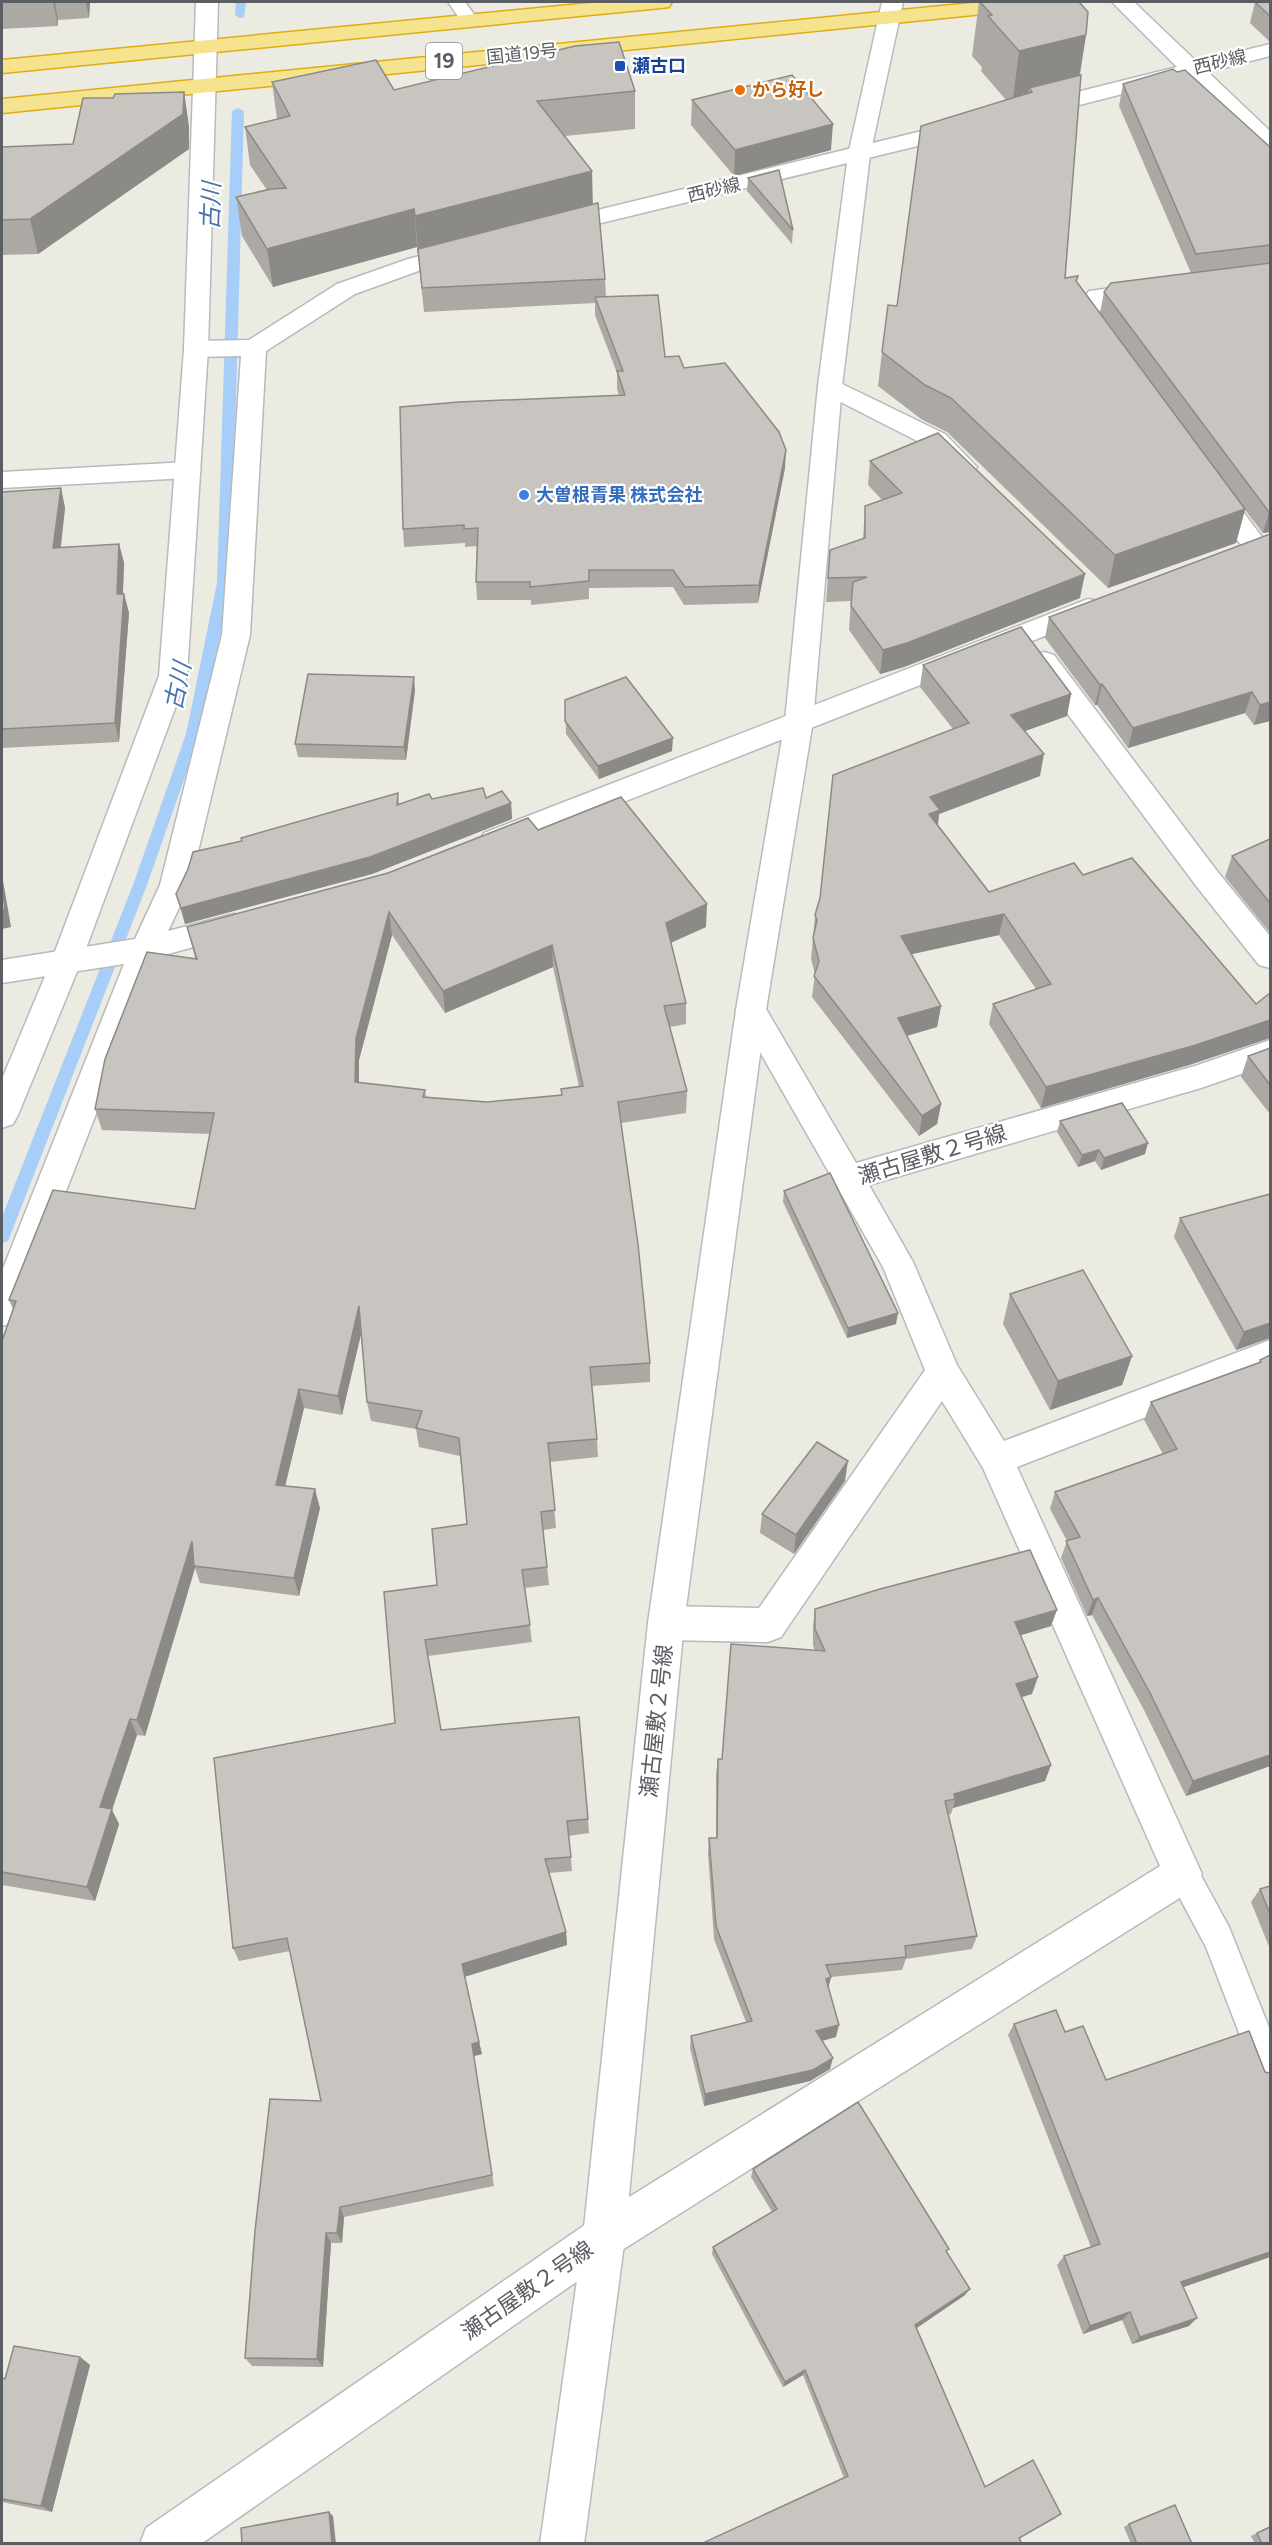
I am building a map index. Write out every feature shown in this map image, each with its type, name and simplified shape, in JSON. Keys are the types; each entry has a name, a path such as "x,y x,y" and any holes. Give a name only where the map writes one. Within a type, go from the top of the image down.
{"highway":[{"name":"国道19号","path":"2,67 661,2"},
{"name":"国道19号","path":"2,106 889,10 1042,2"}],"street":[{"path":"2,1115 77,960 174,676 188,470 206,349 207,2"},
{"path":"1122,2 1270,143"},
{"path":"666,1623 752,1010 799,721 830,386 859,155 889,10"},
{"name":"西砂線","path":"1020,113 1270,50"},
{"name":"西砂線","path":"536,233 986,122"},
{"path":"206,349 248,348 346,289 416,264 481,247"},
{"path":"1118,361 1084,314 1098,296 1167,288"},
{"path":"2,1312 137,950 175,885 236,635 248,348"},
{"path":"830,386 936,440 977,480"},
{"path":"2,480 188,470"},
{"path":"1201,473 1253,548"},
{"path":"467,851 1024,634 1101,596"},
{"path":"1024,634 1207,879 1270,957"},
{"path":"2,971 137,950 256,919"},
{"path":"752,1010 848,1178"},
{"name":"瀬古屋敷２号線","path":"162,2544 604,2236 666,1623 768,1625 943,1372 897,1262 848,1178 1201,1076 1270,1052"},
{"path":"996,1459 1270,1354"},
{"path":"562,2544 604,2236 1183,1874 996,1459 943,1372"}],"lane":[{"path":"457,2 470,21"},
{"path":"1183,1874 1218,1938 1270,2070"}],"building":[{"path":"980,2 1079,2 1088,12 1086,35 1019,51 988,16 992,15"},
{"path":"1255,2 1270,2 1270,16"},
{"path":"619,42 635,91 537,101 592,171 415,216 414,209 267,249 236,197 286,188 245,127 290,116 272,82 376,60 394,90 575,46"},
{"path":"1173,69 1177,72 1185,70 1270,147 1270,245 1196,254 1123,84"},
{"path":"792,75 833,124 735,150 692,100"},
{"path":"1081,75 1065,278 1078,276 1076,281 1245,509 1115,555 951,398 925,385 882,352 888,305 897,306 921,126 1032,92 1029,88"},
{"path":"184,92 183,114 30,219 2,220 2,147 73,144 83,98 113,98 115,94"},
{"path":"779,170 793,230 748,178"},
{"path":"598,203 605,279 422,288 418,249"},
{"path":"1270,263 1269,512 1104,292 1111,283"},
{"path":"658,295 665,357 679,356 684,368 725,363 779,432 786,450 759,585 685,587 673,570 589,570 589,581 530,587 530,582 476,582 478,528 464,529 464,525 403,529 400,407 459,402 625,395 617,371 623,371 595,297"},
{"path":"938,433 1085,574 907,643 883,650 851,606 853,582 867,577 828,578 830,550 865,538 865,506 902,493 870,461"},
{"path":"61,488 53,548 119,544 117,594 124,594 115,723 2,729 2,492"},
{"path":"1270,534 1270,702 1260,705 1252,692 1133,728 1102,684 1100,685 1049,617"},
{"path":"1021,627 1071,694 1011,715 1044,754 930,797 940,810 929,814 989,892 1074,863 1083,875 1132,858 1256,1004 1270,993 1270,1020 1196,1045 1046,1087 993,1004 1051,984 1004,914 901,936 941,1006 898,1018 941,1104 922,1116 814,976 819,961 813,938 817,920 815,915 820,898 833,775 969,723 923,665"},
{"path":"308,674 414,677 404,747 295,744"},
{"path":"626,677 673,738 598,766 565,721 565,700"},
{"path":"483,788 486,798 502,791 511,803 370,857 181,908 176,894 193,852 242,841 241,838 398,793 397,805 429,794 432,799"},
{"path":"621,797 707,904 666,923 686,1003 664,1006 687,1091 618,1102 638,1244 650,1363 590,1367 597,1439 548,1443 555,1510 541,1512 547,1567 522,1570 530,1625 425,1640 441,1730 579,1717 588,1819 567,1821 571,1857 545,1859 566,1932 462,1964 479,2042 472,2044 492,2175 340,2207 337,2233 326,2233 317,2359 245,2358 255,2231 270,2099 321,2101 287,1938 233,1948 214,1758 395,1723 384,1592 437,1585 432,1529 467,1524 459,1438 416,1428 422,1411 367,1402 359,1306 338,1396 299,1389 276,1485 315,1489 294,1578 194,1566 192,1541 137,1720 130,1719 100,1807 112,1809 87,1887 2,1872 2,1341 16,1301 9,1300 53,1190 195,1209 214,1113 95,1109 105,1059 147,952 197,959 187,927 388,873 528,818 538,830","holes":["389,912 443,991 552,945 583,1086 561,1089 562,1095 487,1102 423,1097 425,1090 355,1082 356,1038"]},
{"path":"1270,839 1270,903 1232,856"},
{"path":"2,888 5,909 2,910"},
{"path":"1270,1048 1270,1085 1248,1056"},
{"path":"1122,1103 1148,1143 1104,1158 1099,1150 1082,1155 1060,1121"},
{"path":"830,1173 898,1313 848,1328 784,1191"},
{"path":"1270,1194 1270,1323 1244,1332 1180,1218"},
{"path":"1083,1270 1132,1356 1058,1381 1010,1294"},
{"path":"1270,1355 1270,1755 1193,1781 1150,1693 1098,1598 1093,1600 1066,1541 1080,1537 1055,1492 1177,1449 1151,1402 1261,1362 1260,1360"},
{"path":"817,1442 848,1461 796,1535 762,1514"},
{"path":"1030,1550 1057,1610 1015,1622 1038,1677 1016,1684 1051,1765 954,1794 955,1799 945,1801 977,1936 905,1946 906,1957 826,1965 831,1977 826,1979 839,2025 816,2031 833,2058 813,2070 705,2094 691,2036 752,2021 716,1926 709,1838 717,1838 718,1759 722,1759 731,1644 825,1651 815,1629 815,1609 880,1589"},
{"path":"1270,1886 1270,1914 1260,1889"},
{"path":"1056,2010 1065,2032 1083,2026 1106,2080 1249,2031 1265,2072 1270,2073 1270,2252 1181,2282 1197,2318 1140,2337 1130,2312 1090,2326 1064,2256 1100,2244 1014,2024"},
{"path":"858,2102 949,2249 946,2251 970,2289 915,2325 985,2487 1033,2460 1061,2514 1019,2538 1022,2544 706,2544 705,2542 848,2476 805,2370 785,2382 713,2247 777,2209 753,2169"},
{"path":"14,2346 80,2357 41,2506 2,2499 2,2378 5,2379"},
{"path":"1175,2505 1192,2544 1137,2544 1129,2524"},
{"path":"329,2512 332,2544 242,2544 241,2528"},
{"path":"1270,2527 1270,2544 1262,2544 1257,2533"}],"waterway":[{"name":"古川","path":"240,15 241,2"},
{"name":"古川","path":"2,1236 140,885 193,734 224,583 238,111"}],"place":[{"name":"瀬古口","path":"620,66"},
{"name":"から好し","path":"740,90"},
{"name":"大曽根青果 株式会社","path":"524,495"}]}
